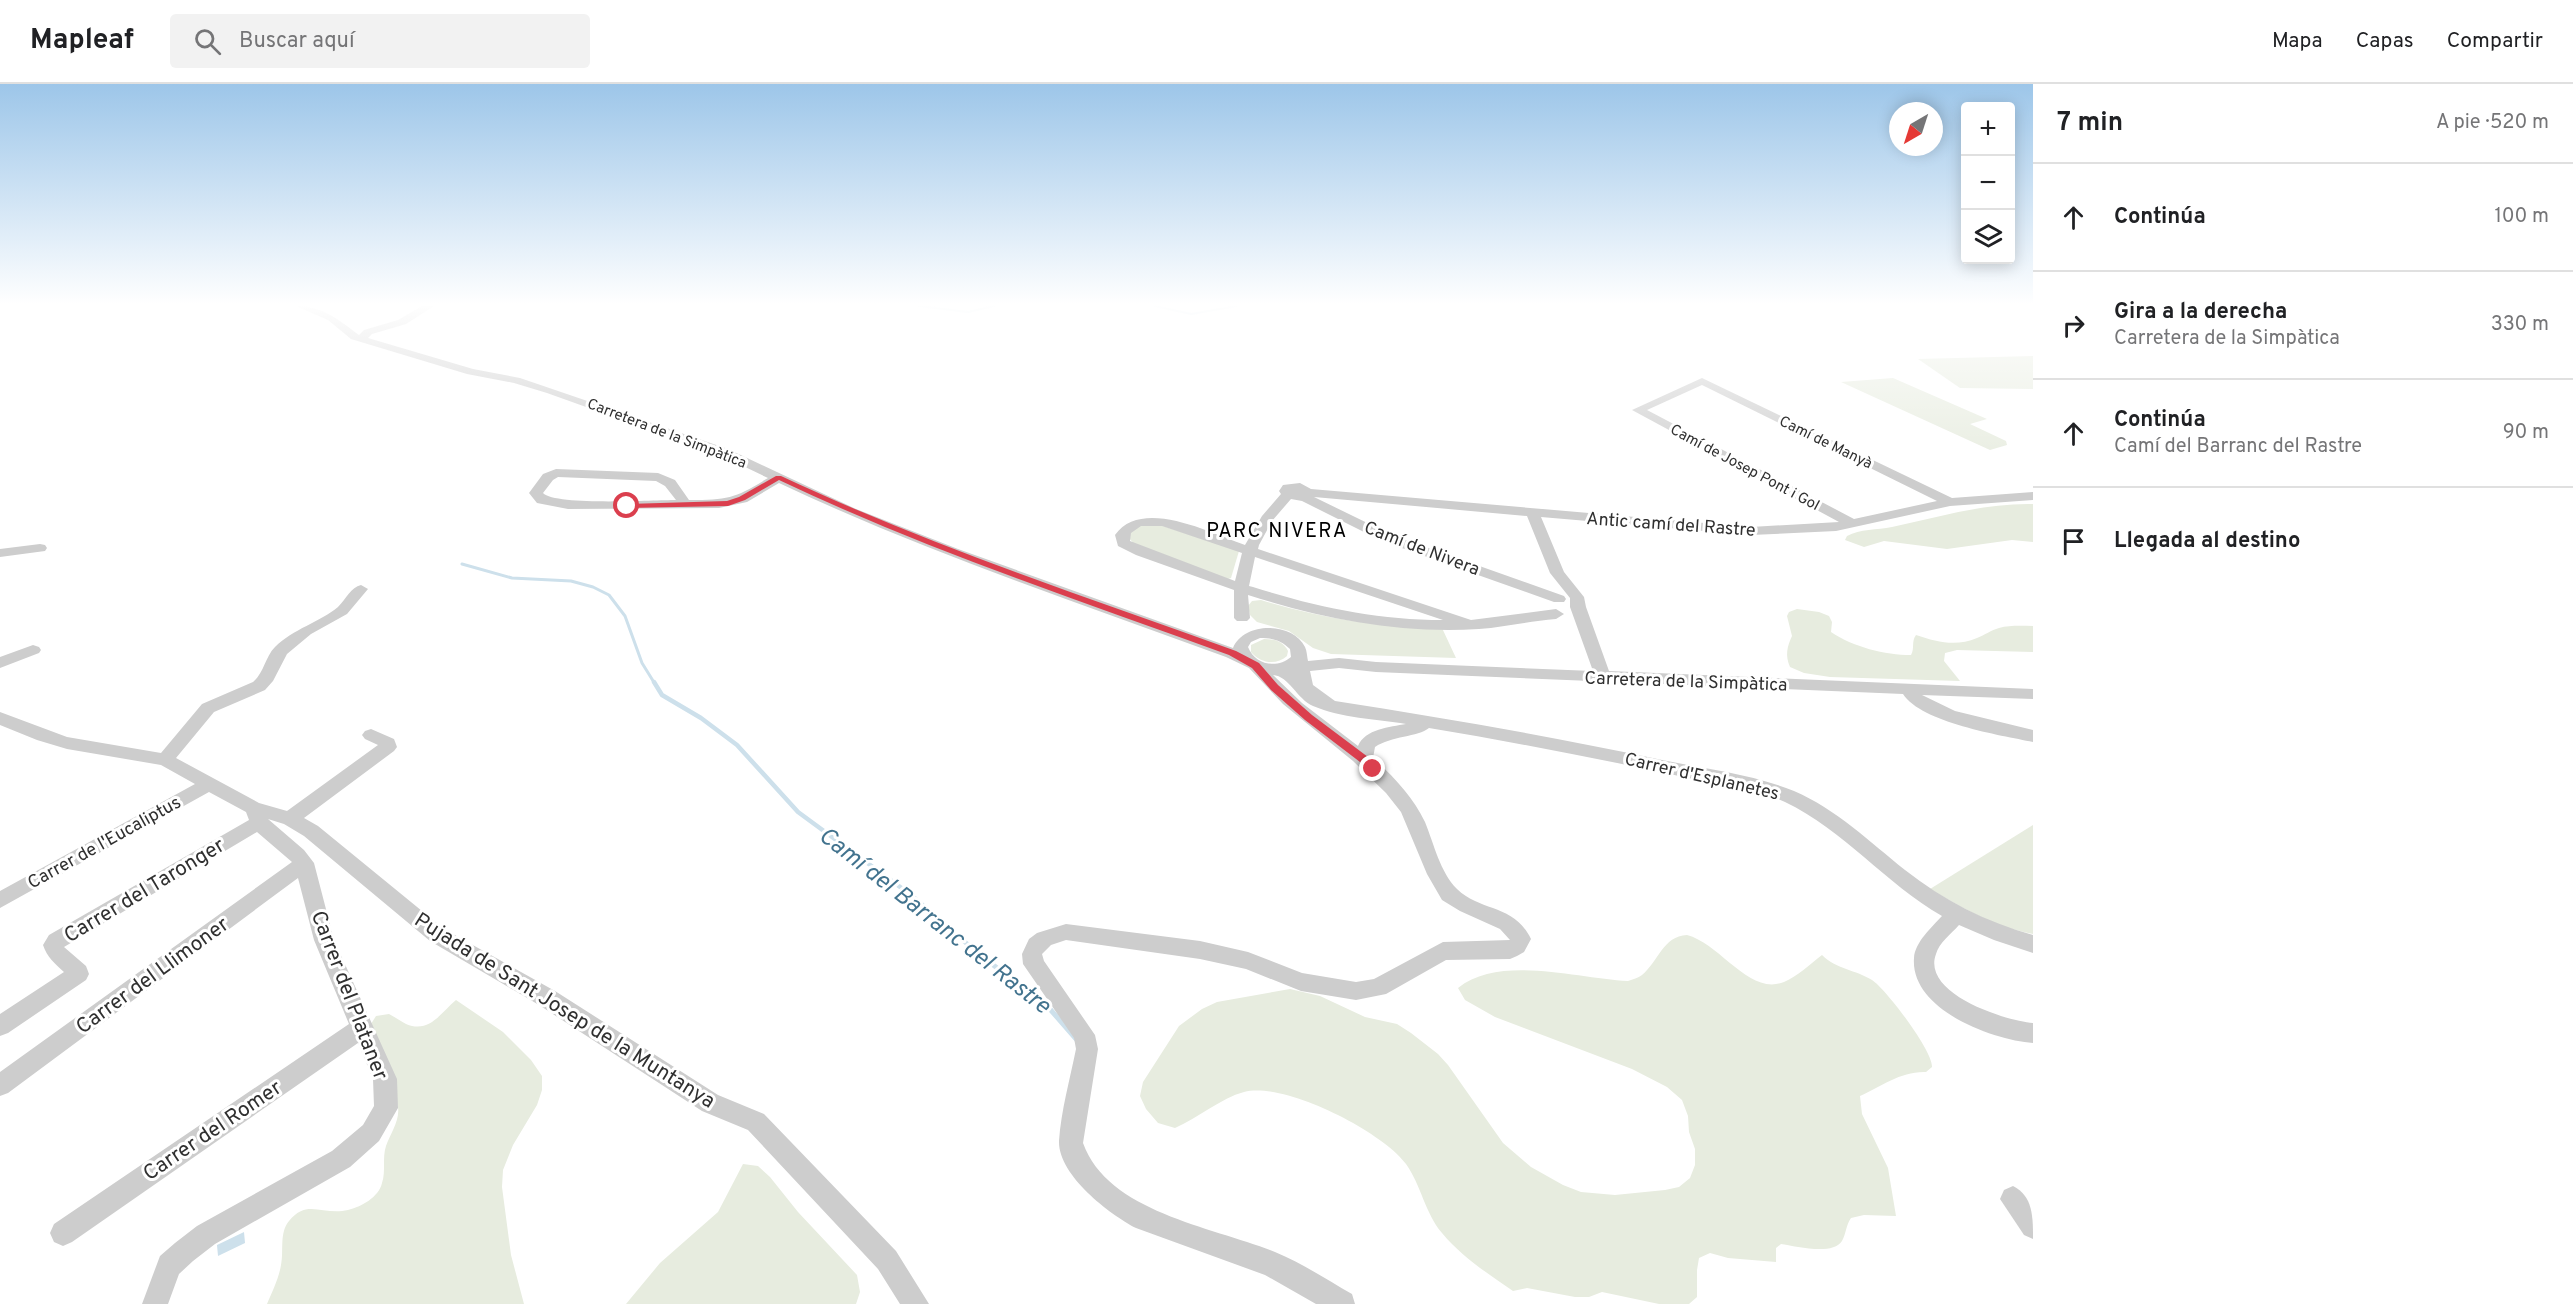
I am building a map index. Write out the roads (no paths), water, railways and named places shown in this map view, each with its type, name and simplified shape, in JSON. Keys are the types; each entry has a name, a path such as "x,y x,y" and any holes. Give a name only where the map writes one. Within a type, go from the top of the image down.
{"street":[{"name":"Carretera de la Simpàtica","path":"441,363 471,372 516,380 551,391 724,452 851,512 953,552 1232,653 1252,664"},
{"name":"Camí de Josep Pont i Gol","path":"1702,381 1638,410 1851,523"},
{"name":"Camí de Manyà","path":"1702,381 1950,502"},
{"path":"686,505 666,480 643,476 556,473 548,477 536,494 542,500 567,505 686,505 734,502 779,477"},
{"name":"Antic camí del Rastre","path":"1251,550 1264,523 1288,494 1286,489 1293,486 1303,488 1306,495 1751,531 1819,529 1950,502 2033,496"},
{"name":"Camí de Nivera","path":"1306,495 1387,538 1561,609"},
{"path":"1469,624 1163,522 1142,521 1128,526 1122,535 1124,543 1141,552 1299,608 1351,619 1408,624 1469,624 1506,621 1561,609 1577,597 1557,573 1533,513"},
{"path":"0,553 39,548"},
{"path":"1251,550 1240,588 1245,630 1241,652 1309,718 1364,759 1404,801 1449,894 1473,908 1507,922 1517,931 1521,939 1517,946 1509,950 1443,951 1378,988 1356,991 1301,982 1248,961 1200,950 1066,932 1044,939 1036,945 1032,954 1034,964 1084,1035 1088,1049 1071,1143 1077,1160 1088,1176 1107,1196 1137,1215 1272,1264 1342,1304"},
{"path":"165,760 208,708 259,686 265,681 280,651 306,631 342,610 361,589"},
{"path":"1561,609 1604,677"},
{"path":"1242,618 1274,633 1289,662"},
{"name":"Carretera de la Simpàtica","path":"1197,640 1217,644 1243,640 1257,633 1274,633"},
{"path":"0,663 33,650"},
{"name":"Carretera de la Simpàtica","path":"1289,662 1308,652 1339,663"},
{"name":"Carretera de la Simpàtica","path":"1289,662 2033,694"},
{"path":"1252,664 1289,662"},
{"path":"1275,687 1273,674 1289,662"},
{"name":"Carrer d'Esplanetes","path":"1289,662 1288,675 1305,695 1331,706 1599,752 1782,794 1807,806 1847,834 1914,888 1957,914 1982,927 2033,944"},
{"path":"1913,690 1911,694 1914,698 1938,710 1976,723 2033,736"},
{"name":"Pujada de Sant Josep de la Muntanya","path":"3,721 67,742 165,760 208,784 255,815 290,819 311,831 437,935 547,998 710,1103 756,1122 886,1260 916,1304"},
{"path":"1364,759 1367,744 1381,735 1415,726 1448,725"},
{"path":"290,819 388,747 388,743 371,735"},
{"name":"Carrer de l'Eucaliptus","path":"0,900 208,784"},
{"path":"255,815 297,853 304,863"},
{"name":"Carrer del Taronger","path":"0,1026 78,974 55,951 53,945 56,941 255,815"},
{"name":"Carrer del Plataner","path":"155,1304 169,1265 184,1252 206,1235 341,1159 371,1133 386,1108 385,1079 324,940 304,863"},
{"name":"Carrer del Llimoner","path":"0,1085 304,863"},
{"path":"1957,914 1926,951 1924,960 1929,979 1938,992 1970,1016 2016,1033 2033,1033"},
{"name":"Carrer del Romer","path":"63,1233 362,1028"},
{"path":"2013,1199 2033,1226"}],"water":[{"path":"244,1232 245,1243 218,1256 217,1245"}],"waterway":[{"name":"Camí del Barranc del Rastre","path":"462,564 512,578 571,581 593,587 609,595 625,616 642,663 655,684"},
{"name":"Camí del Barranc del Rastre","path":"654,682 662,695 701,718 737,745 798,812 911,895 981,956"},
{"name":"Camí del Barranc del Rastre","path":"979,954 1049,1008 1077,1040"}],"district":[{"name":"PARC NIVERA","path":"1277,530"}]}
